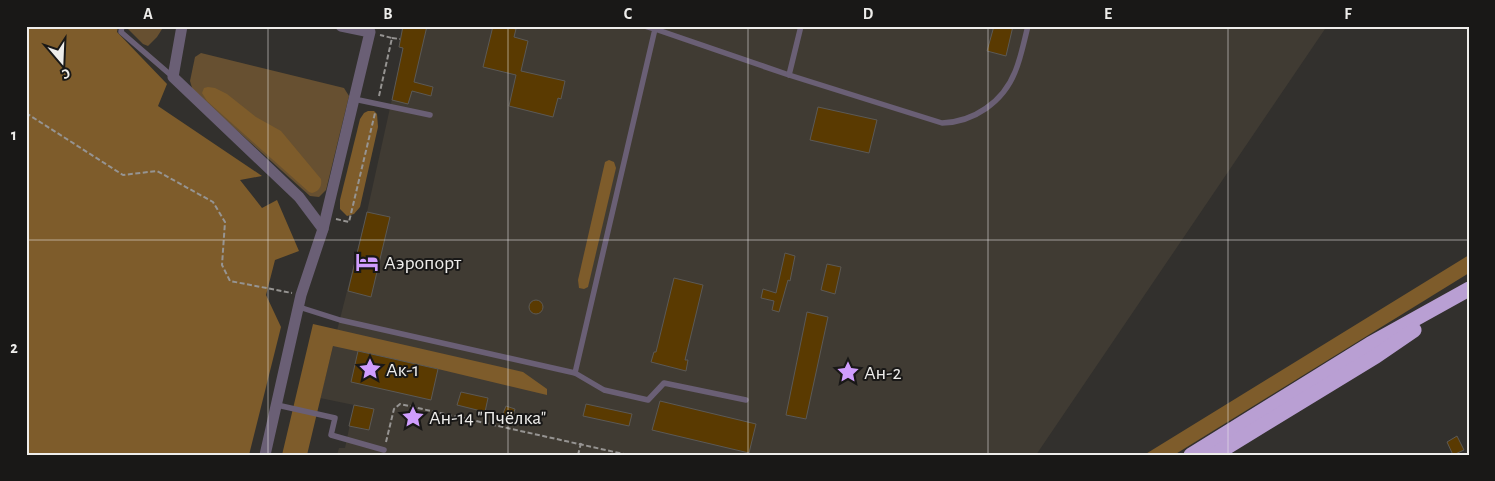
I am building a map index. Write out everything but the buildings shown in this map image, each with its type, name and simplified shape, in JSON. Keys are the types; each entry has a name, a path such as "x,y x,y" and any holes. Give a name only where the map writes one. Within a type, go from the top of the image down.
{"highway":[{"path":"1191,455 1370,344 1469,291"},
{"path":"1214,455 1376,356 1469,291"}],"street":[{"path":"182,26 173,77 299,197 322,229"},
{"path":"265,455 301,295 326,216 371,29 342,26"}],"lane":[{"path":"122,26 121,32 173,77"},
{"path":"645,26 655,27 789,75 942,123 956,122 974,116 997,100 1015,73 1028,26"},
{"path":"789,75 801,26"},
{"path":"575,373 655,27"},
{"path":"354,99 430,115"},
{"path":"299,307 340,320 575,373 604,390 648,400 664,383 746,400"},
{"path":"277,405 335,418 331,435 384,450"}],"path":[{"path":"371,29 392,38 400,39"},
{"path":"326,216 349,222 392,38"},
{"path":"26,113 123,175 157,171 213,202 225,222 222,265 230,281 301,295"},
{"path":"384,450 394,409 400,404 628,455"},
{"path":"578,455 581,443"}],"shaded area":[{"path":"26,26 118,26 117,32 167,84 158,106 262,176 240,180 262,208 277,200 299,251 275,260 266,295 281,327 249,455 26,455"},
{"path":"128,26 164,26 148,46 143,44 128,29"},
{"path":"409,26 1327,26 1036,455 337,455 339,448 345,448 354,405 320,398 367,212 403,49 399,47 403,30"},
{"path":"201,53 344,88 349,96 326,190 319,197 310,196 193,91 190,81 195,57"},
{"path":"208,87 227,94 256,117 281,131 321,179 319,190 312,193 309,192 207,101 202,93 204,88"},
{"path":"368,111 374,111 377,114 378,127 360,207 354,214 347,216 340,209 340,200 360,119"},
{"path":"609,160 614,162 616,168 588,287 584,289 579,288 578,280 605,162"},
{"path":"1469,255 1469,273 1174,455 1144,455"},
{"path":"313,324 523,372 547,389 547,395 333,346 307,455 282,455"}],"place":[{"name":"Аэропорт","path":"367,262"},
{"name":"Ак-1","path":"370,369"},
{"name":"Ан-2","path":"848,372"},
{"name":"Ан-14 \"Пчёлка\"","path":"413,417"}]}
